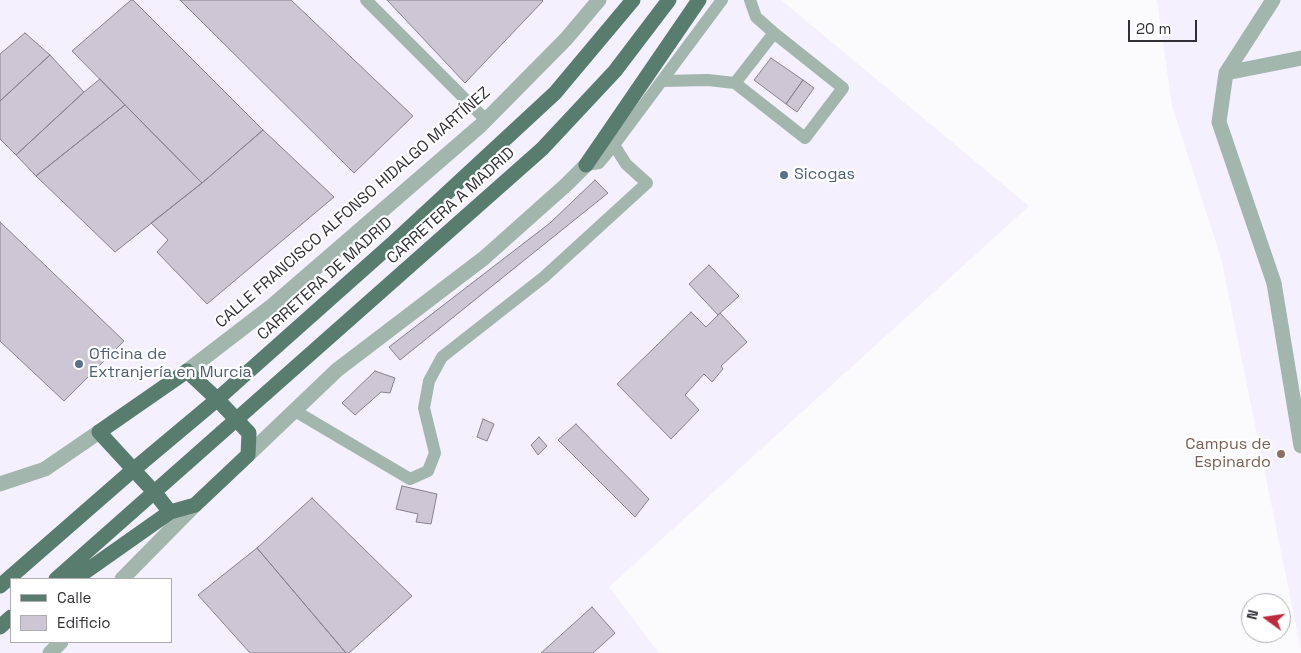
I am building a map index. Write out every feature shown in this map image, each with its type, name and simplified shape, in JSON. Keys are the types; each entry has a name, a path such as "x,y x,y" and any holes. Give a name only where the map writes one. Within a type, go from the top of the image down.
{"main road":[{"name":"CARRETERA DE MADRID","path":"0,586 217,399 394,242 555,93 633,0"},
{"name":"CARRETERA A MADRID","path":"237,420 542,149 615,71 669,0"},
{"path":"586,165 699,0"},
{"path":"76,578 170,512 195,505 248,455 249,433 187,371 100,432 155,492 170,512"},
{"path":"57,578 237,420"},
{"path":"0,627 10,618"}],"street":[{"name":"CALLE FRANCISCO ALFONSO HIDALGO MARTÍNEZ","path":"187,371 273,304 486,120 566,39 599,0"},
{"path":"1273,0 1226,74 1219,122 1274,283 1301,446"},
{"path":"1226,74 1301,58"},
{"path":"248,455 338,370 484,258 586,165"},
{"path":"0,484 44,469 100,432"},
{"path":"123,578 195,505"},
{"path":"50,653 60,643"}],"lane":[{"path":"366,0 486,120"},
{"path":"586,165 599,163 614,145 722,0"},
{"path":"662,81 708,80 735,83 805,138 844,88 756,17 750,0"},
{"path":"735,83 774,33"},
{"path":"295,411 410,479 428,470 435,453 424,408 428,381 442,357 544,277 647,183 626,164 614,145"}],"shaded area":[{"path":"0,0 781,0 1029,206 609,587 659,653 0,653"},
{"name":"Campus de Espinardo","path":"1157,0 1301,0 1301,650 1291,593 1289,593 1221,258 1172,106"}],"building":[{"path":"131,0 263,130 202,183 72,51"},
{"path":"180,0 291,0 413,116 354,173"},
{"path":"387,0 542,0 543,1 465,83"},
{"path":"25,33 50,55 0,101 0,54"},
{"path":"50,55 84,92 16,155 0,139 0,101"},
{"path":"771,58 803,80 786,104 754,80"},
{"path":"100,79 125,105 36,176 16,155"},
{"path":"803,80 814,88 797,112 786,104"},
{"path":"125,105 202,183 115,252 36,176"},
{"path":"263,130 334,197 207,304 157,252 168,240 151,223 202,183"},
{"path":"595,180 608,193 400,360 389,347 550,223"},
{"path":"0,222 124,341 64,401 0,341"},
{"path":"709,265 739,296 718,315 689,284"},
{"path":"691,312 706,327 720,313 747,342 721,366 723,369 712,382 704,374 685,395 699,410 671,439 617,384"},
{"path":"375,371 395,378 390,393 381,392 355,415 342,403"},
{"path":"483,419 494,424 487,441 477,437"},
{"path":"576,424 649,499 635,517 558,440"},
{"path":"539,437 547,446 538,455 531,445"},
{"path":"402,486 437,494 431,524 416,522 418,514 396,509"},
{"path":"312,498 412,596 349,653 346,653 257,548"},
{"path":"257,548 346,653 250,653 198,595"},
{"path":"592,607 615,633 593,653 541,653"}],"place":[{"name":"Sicogas","path":"784,175"},
{"name":"Oficina de Extranjería en Murcia","path":"79,364"},
{"name":"Campus de Espinardo","path":"1281,454"}]}
